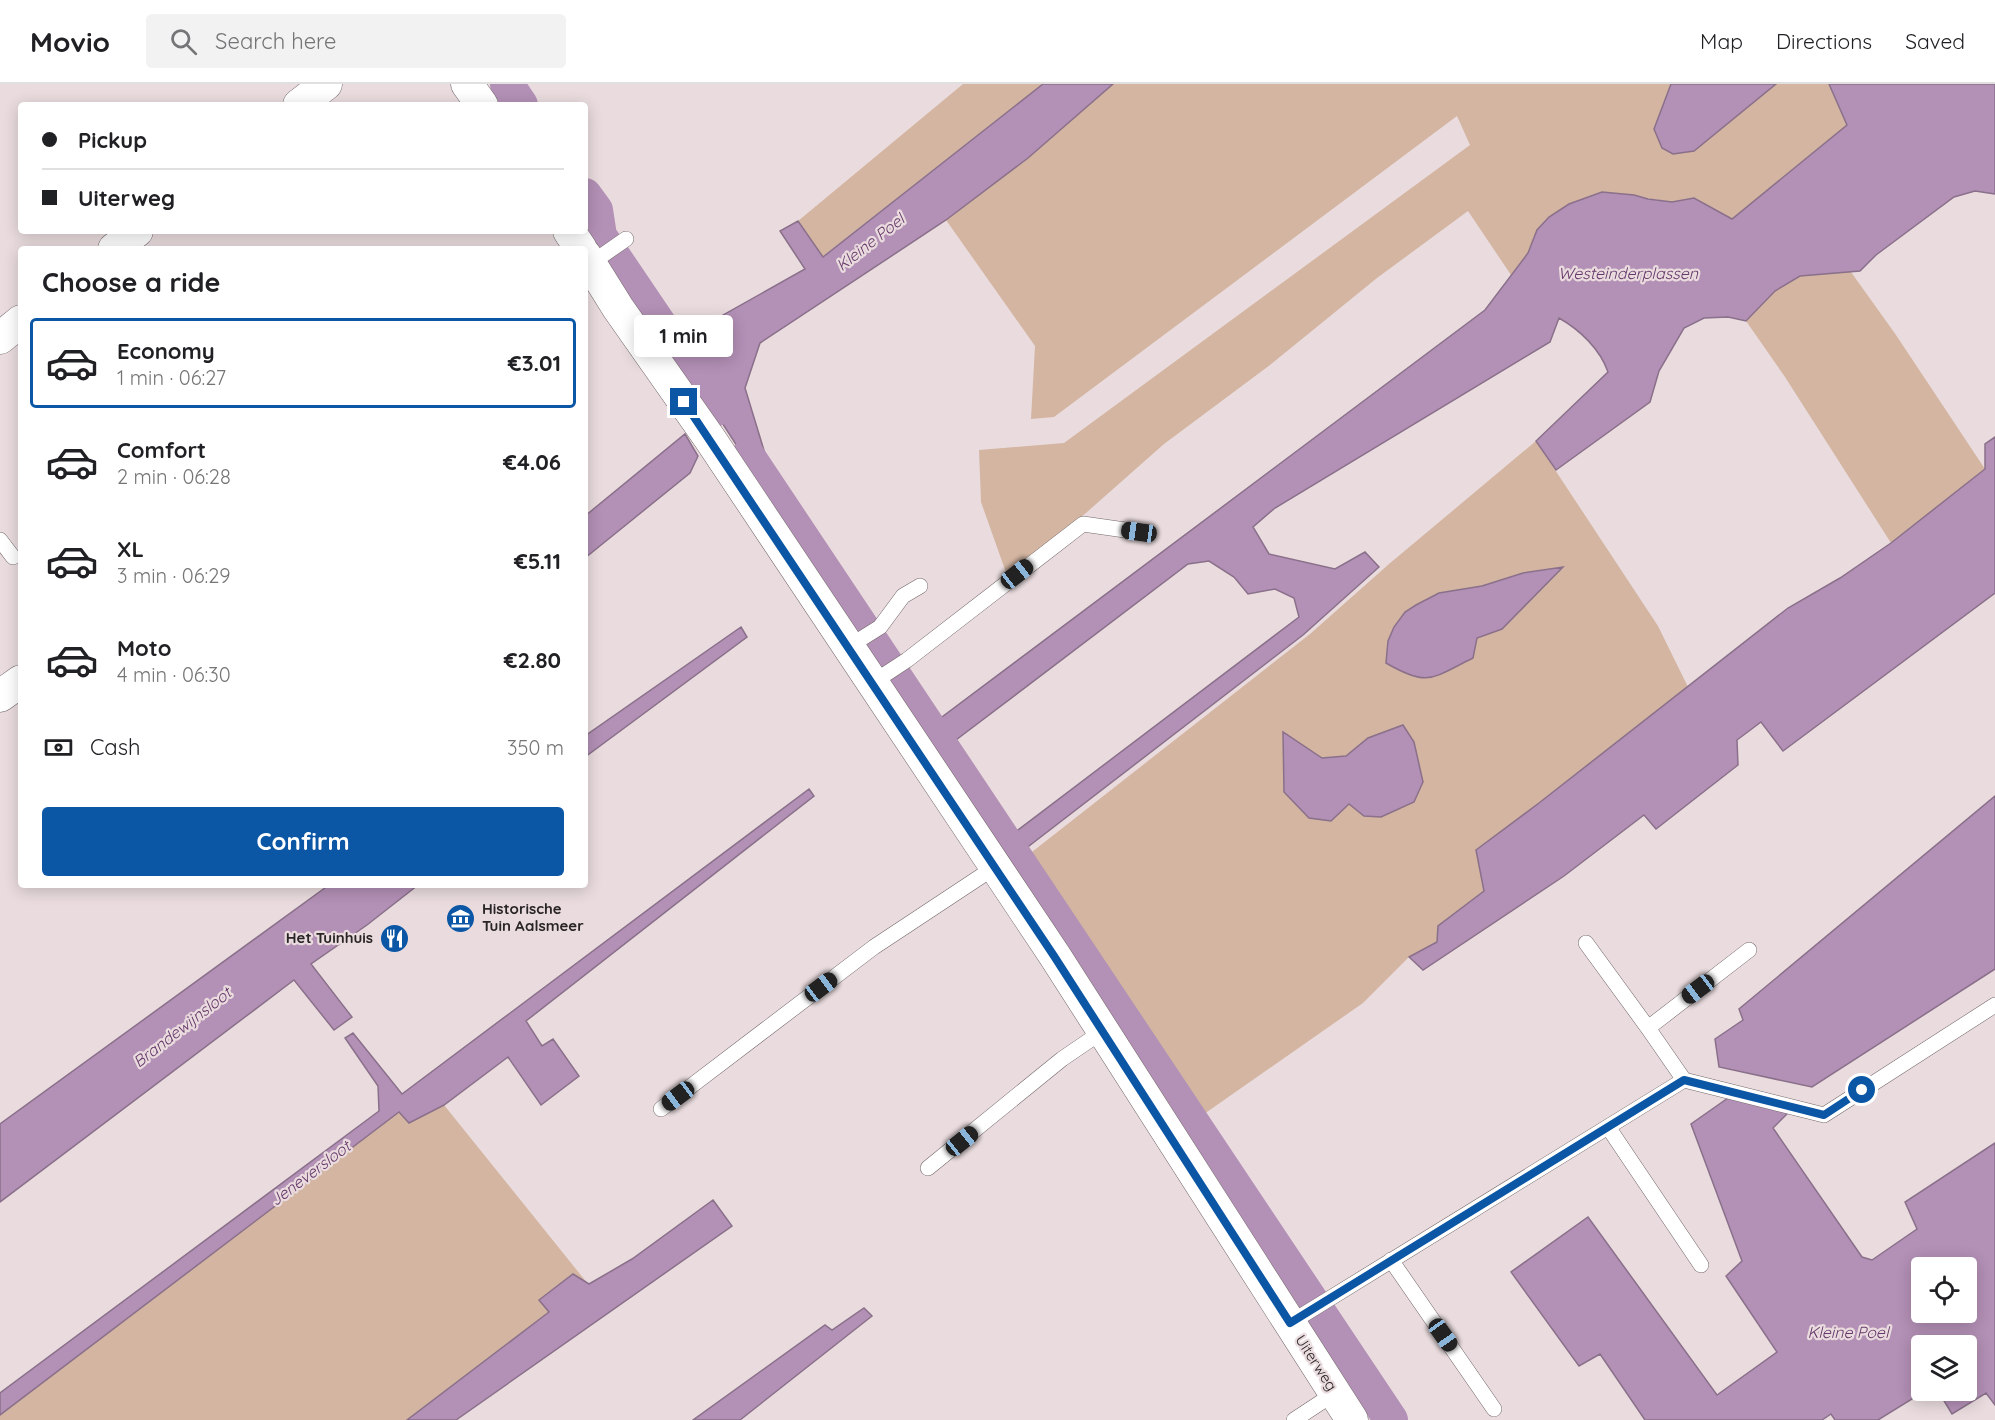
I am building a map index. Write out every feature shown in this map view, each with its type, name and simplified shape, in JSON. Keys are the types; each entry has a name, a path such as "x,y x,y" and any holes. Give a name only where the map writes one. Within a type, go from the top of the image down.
{"street":[{"path":"303,102 326,84"},
{"path":"468,84 480,102"},
{"path":"118,246 133,234"},
{"name":"Uiterweg","path":"588,263 855,643 995,867 1297,1318 1335,1393 1352,1420"},
{"path":"0,338 18,323"},
{"path":"0,696 18,683"}],"lane":[{"path":"588,258 626,239"},
{"path":"878,680 1083,524 1139,532"},
{"path":"0,540 13,557"},
{"path":"855,643 880,627 903,596 920,586"},
{"path":"661,1109 874,947 995,867"},
{"path":"1586,943 1684,1080 1824,1115 1995,1005"},
{"path":"1647,1028 1749,950"},
{"path":"928,1168 1062,1059 1103,1031"},
{"path":"1297,1318 1684,1080"},
{"path":"1608,1127 1701,1264"},
{"path":"1391,1260 1494,1409"},
{"path":"1294,1420 1335,1393"}],"shaded area":[{"path":"963,84 1043,84 822,257 798,221"},
{"path":"1113,84 1671,84 1654,129 1694,151 1776,84 1829,84 1847,125 1732,219 1694,198 1672,202 1621,194 1549,217 1537,230 1528,253 1511,275 1468,211 1377,278 1270,365 1164,444 1009,581 981,502 979,450 1064,443 1470,145 1457,116 1054,417 1031,419 1035,346 946,220 1028,158"},
{"path":"1851,272 1985,469 1891,543 1785,377 1746,321 1775,291 1800,276"},
{"path":"1536,441 1658,626 1688,687 1539,803 1484,891 1438,926 1437,942 1409,957 1363,1003 1184,1128 1014,866 1310,634 1389,564","holes":["1562,567 1502,628 1477,638 1482,586 1523,573","1283,733 1322,758 1346,756 1368,738 1364,816 1349,804"]},
{"path":"444,1105 588,1284 572,1274 540,1300 549,1312 407,1420 0,1420 0,1415 399,1112 409,1123"}],"water":[{"path":"1043,84 1113,84 1028,158 946,220 760,343 745,388 766,457 787,487 770,497 693,378 682,338 805,269 780,231 798,221 823,257"},
{"path":"1671,84 1776,84 1694,151 1673,154 1662,148 1654,129"},
{"name":"Westeinderplassen","path":"1829,84 1995,84 1995,194 1975,191 1954,197 1876,255 1860,271 1800,276 1775,291 1746,321 1728,317 1704,318 1684,328 1659,371 1650,402 1556,470 1536,441 1608,372 1600,356 1588,341 1559,318 1550,342 1275,508 1253,527 1269,554 1335,569 1365,552 1379,567 1303,635 1025,849 1010,836 1299,617 1294,598 1275,589 1248,594 1234,577 1209,561 1188,564 952,743 938,720 1485,310 1528,253 1537,230 1549,217 1569,204 1602,192 1672,202 1694,198 1732,219 1847,125"},
{"path":"685,434 698,456 690,473 588,556 588,514"},
{"path":"1995,437 1995,593 1783,751 1761,722 1737,740 1738,765 1656,829 1644,815 1564,876 1423,970 1409,957 1437,942 1438,926 1484,891 1476,850 1788,608 1840,578 1891,543 1985,469 1985,444"},
{"path":"1563,567 1502,629 1477,638 1473,658 1439,675 1422,678 1400,671 1386,663 1388,641 1394,627 1405,612 1416,605 1439,593 1482,586 1523,573"},
{"path":"741,627 747,637 588,755 588,734"},
{"path":"1403,725 1414,742 1423,782 1414,802 1381,817 1364,816 1349,804 1331,821 1309,818 1284,792 1283,732 1322,758 1346,756 1368,738"},
{"name":"Jeneversloot","path":"809,789 814,796 526,1021 542,1046 553,1039 579,1076 541,1105 508,1057 444,1105 409,1123 399,1112 0,1415 0,1393 379,1111 378,1086 345,1038 353,1033 402,1094"},
{"path":"1995,796 1995,969 1812,1087 1719,1067 1715,1039 1743,1020 1739,1009"},
{"name":"Brandewijnsloot","path":"325,888 414,888 367,925 311,964 352,1017 334,1030 294,980 0,1202 0,1124"},
{"name":"Kleine Poel","path":"1728,1098 1789,1112 1773,1128 1862,1257 1872,1260 1917,1229 1905,1202 1995,1143 1995,1405 1986,1393 1977,1399 1977,1335 1911,1335 1911,1400 1878,1420 1835,1420 1831,1414 1822,1420 1645,1420 1600,1354 1579,1366 1511,1272 1588,1217 1717,1395 1777,1352 1726,1276 1742,1261 1691,1124"},
{"path":"713,1200 732,1226 456,1420 407,1420 549,1312 539,1300 573,1274 589,1284 632,1259"},
{"path":"864,1308 872,1316 740,1420 693,1420 825,1325 832,1330"},
{"name":"Kleine Poel","path":"1944,1401 1973,1401 1952,1414"}],"waterway":[{"path":"507,84 519,102"},
{"path":"588,199 596,210 600,236 717,409"},
{"path":"748,456 1391,1420"}],"place":[{"name":"Historische Tuin Aalsmeer","path":"461,918"},
{"name":"Het Tuinhuis","path":"394,938"}],"route":[{"path":"684,402 1054,956 1290,1323 1684,1080 1824,1115 1862,1090"}]}
